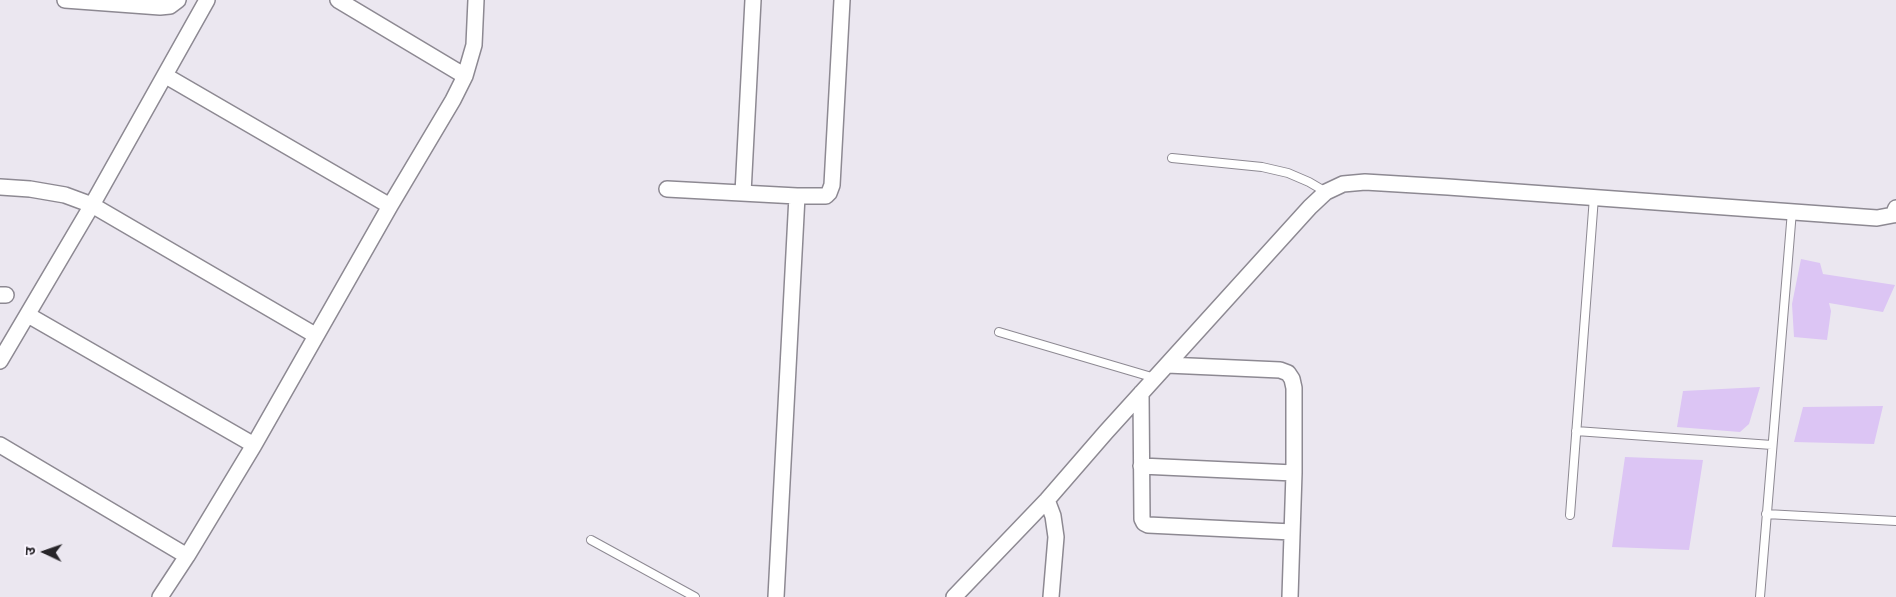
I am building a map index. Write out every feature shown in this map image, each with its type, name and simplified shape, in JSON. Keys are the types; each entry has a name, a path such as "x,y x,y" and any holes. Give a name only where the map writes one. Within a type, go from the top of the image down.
{"street":[{"path":"65,0 160,6 170,6 178,0"},
{"path":"0,361 166,76 208,0"},
{"path":"338,0 465,76"},
{"path":"160,597 254,445 315,335 453,100 465,76 474,45 476,0"},
{"path":"744,193 753,0"},
{"path":"666,189 826,196 832,189 842,0"},
{"path":"166,76 390,206"},
{"path":"954,597 1047,500 1141,393 1310,207 1326,192 1343,184 1365,182 1877,218 1895,213"},
{"path":"0,187 30,189 65,195 92,204 315,335"},
{"path":"776,597 797,196"},
{"path":"28,315 254,445"},
{"path":"1167,365 1280,370 1288,373 1292,379 1294,388 1294,473 1290,597"},
{"path":"1141,393 1142,519 1148,525 1292,532"},
{"path":"0,445 187,556"},
{"path":"1141,466 1294,473"},
{"path":"1047,500 1053,516 1056,537 1051,597"}],"lane":[{"path":"1172,158 1262,166 1288,173 1326,192"},
{"path":"1570,514 1594,197"},
{"path":"1760,597 1792,211"},
{"path":"999,332 1155,378"},
{"path":"1576,431 1772,445"},
{"path":"1766,514 1896,521"},
{"path":"591,540 695,597"}],"building":[{"path":"1801,259 1820,263 1823,274 1895,285 1883,312 1829,303 1831,311 1827,340 1794,337 1792,304"},
{"path":"1760,387 1749,424 1740,432 1677,427 1683,391"},
{"path":"1883,406 1874,444 1794,442 1803,407"},
{"path":"1625,457 1703,460 1689,550 1612,547"}]}
